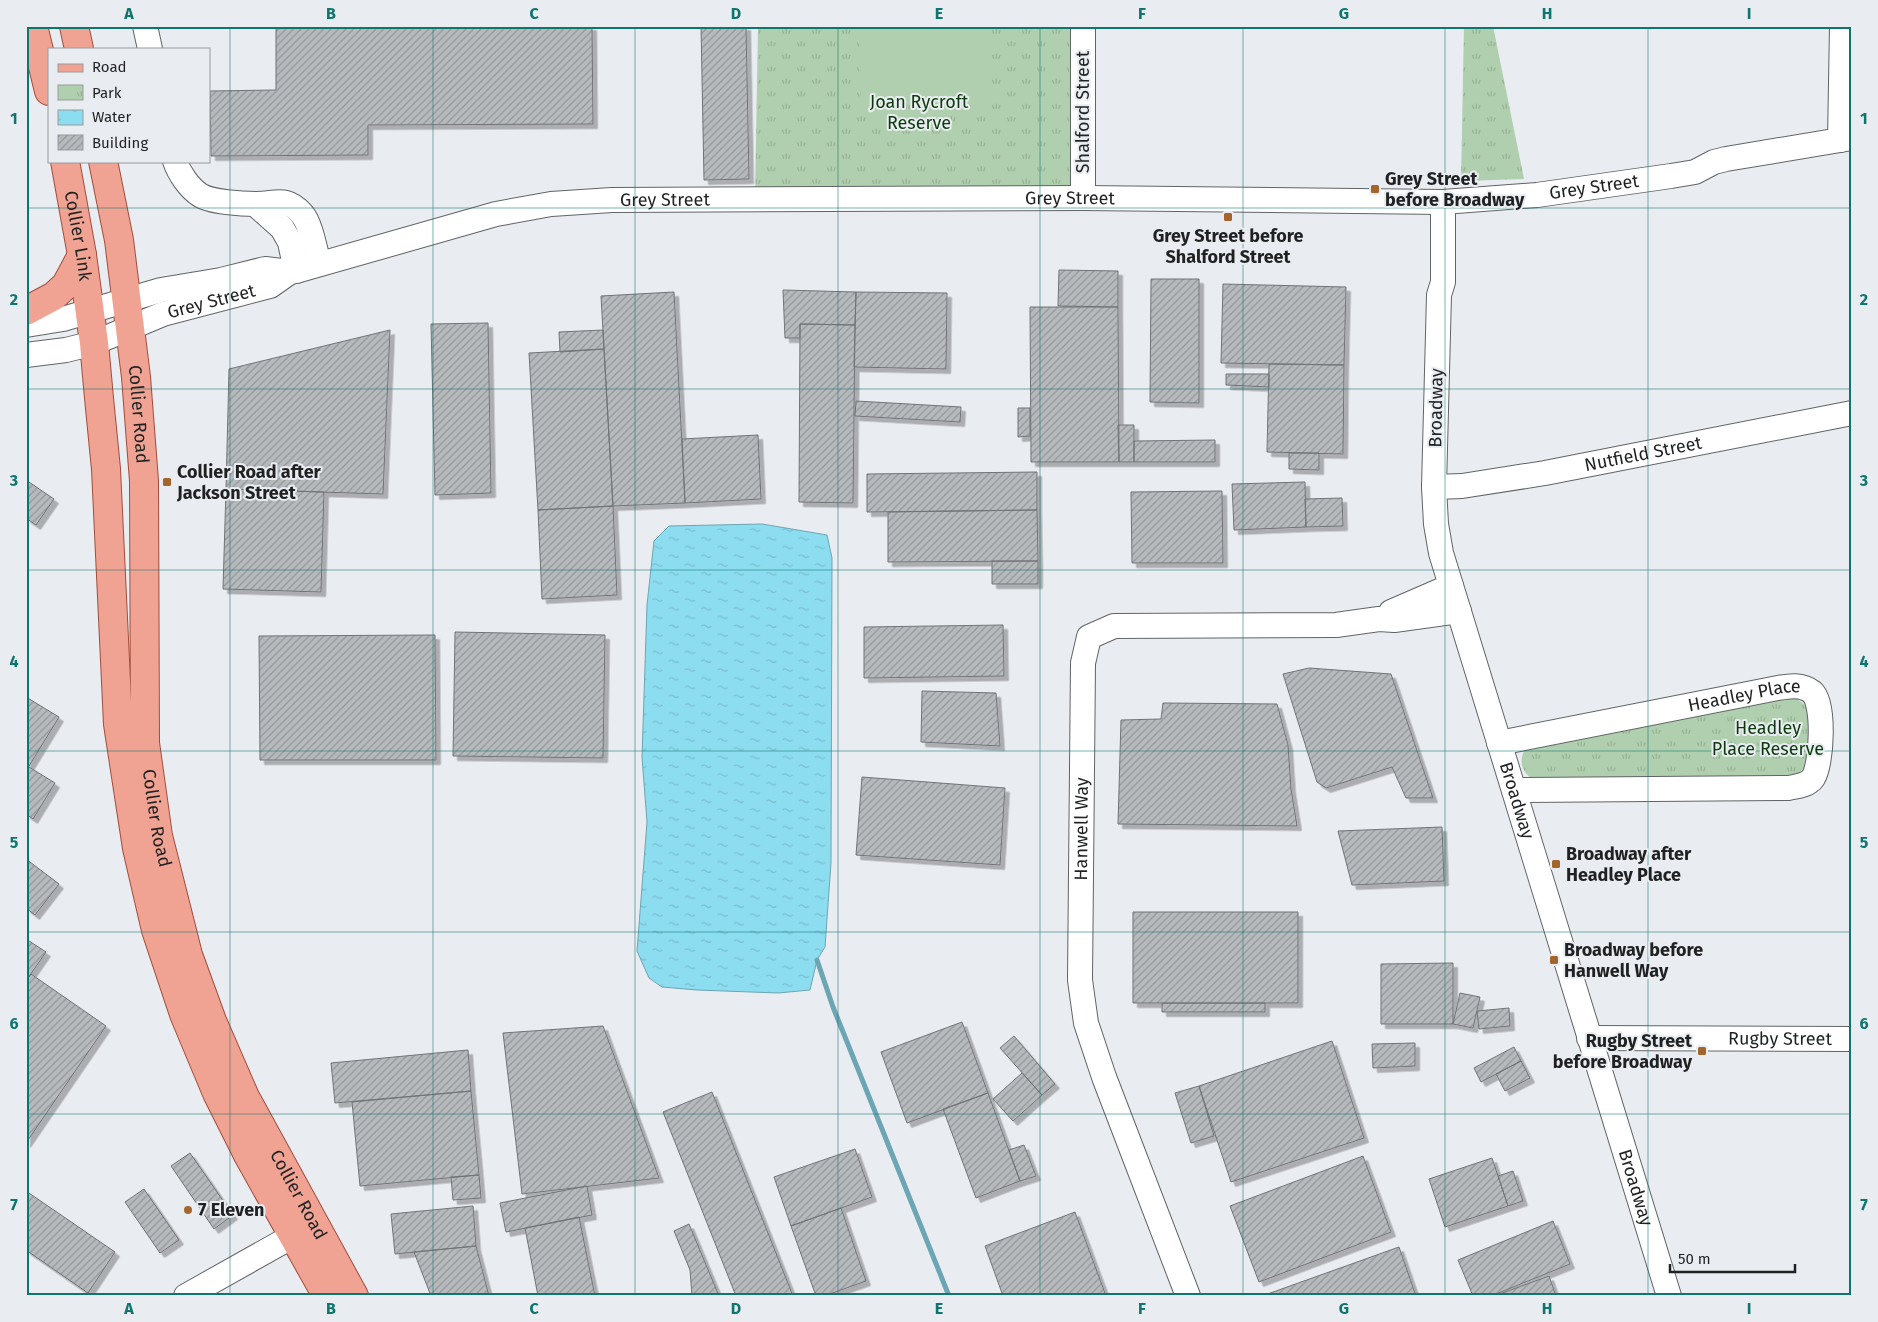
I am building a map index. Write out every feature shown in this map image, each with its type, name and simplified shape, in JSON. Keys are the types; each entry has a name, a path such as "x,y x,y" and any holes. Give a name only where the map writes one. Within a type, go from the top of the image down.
{"main road":[{"path":"33,26 48,87"},
{"path":"74,26 79,48"},
{"name":"Collier Link","path":"65,162 82,255 89,312"},
{"path":"103,162 119,240 127,299"},
{"path":"26,311 54,296 66,285 82,255"},
{"name":"Collier Road","path":"127,299 144,481 145,743 158,836 188,955 212,1021 304,1230 327,1296"},
{"name":"Collier Road","path":"89,312 94,343 106,469 118,724 139,858 156,930 184,1014 217,1093 248,1155 354,1296"}],"street":[{"path":"145,26 150,48"},
{"name":"Shalford Street","path":"1082,198 1083,26"},
{"path":"1842,26 1846,139"},
{"name":"Grey Street","path":"26,355 66,350 94,343 163,314 270,286 293,271 496,214 551,204 612,200 1082,198 1436,202 1538,195 1671,176 1694,172 1714,162 1726,159 1846,139"},
{"path":"175,162 182,176 201,196 218,201 255,204 283,201 294,206 304,216 319,264"},
{"name":"Broadway","path":"1436,202 1443,282 1439,296 1434,487 1436,524 1441,553 1668,1296"},
{"path":"255,204 282,228 290,242 293,271"},
{"name":"Grey Street","path":"26,325 63,319 161,290 221,280 265,269 293,271"},
{"name":"Nutfield Street","path":"1434,487 1462,486 1545,473 1852,413"},
{"name":"Hanwell Way","path":"1379,619 1451,586"},
{"name":"Hanwell Way","path":"1188,1296 1104,1077 1086,1023 1080,970 1082,663 1089,637 1114,626 1336,625 1379,619 1394,620 1459,611"},
{"name":"Headley Place","path":"1499,742 1778,688 1795,686 1805,688 1812,692 1818,701 1820,711 1819,761 1812,780 1804,785 1788,788 1514,790"},
{"name":"Rugby Street","path":"1589,1038 1852,1039"},
{"path":"186,1296 304,1230"}],"green space":[{"name":"Joan Rycroft Reserve","path":"758,26 1083,26 1083,198 755,199"},
{"path":"859,26 987,26 988,102 861,103"},
{"path":"1464,26 1493,26 1524,179 1461,181"},
{"name":"Headley Place Reserve","path":"1777,696 1792,697 1803,703 1811,719 1811,739 1806,767 1793,777 1531,778 1525,772 1522,765 1525,749"}],"water":[{"path":"762,524 827,535 832,558 831,863 825,947 817,960 810,990 778,993 662,987 649,978 637,951 647,822 642,757 647,605 654,541 669,526"}],"building":[{"path":"276,26 592,26 593,124 368,125 368,155 211,156 210,91 276,90"},
{"path":"701,26 746,26 749,179 704,180"},
{"path":"1059,270 1118,271 1118,307 1058,306"},
{"path":"1151,279 1199,279 1199,403 1150,402"},
{"path":"1223,284 1346,287 1344,365 1221,363"},
{"path":"783,290 856,292 855,325 800,324 800,338 785,338"},
{"path":"674,292 685,503 613,506 601,296"},
{"path":"856,292 947,293 946,369 854,367"},
{"path":"1030,307 1118,307 1119,462 1031,462"},
{"path":"488,323 491,493 435,495 431,324"},
{"path":"800,324 855,325 853,503 799,502"},
{"path":"390,330 383,494 226,489 229,369"},
{"path":"603,330 604,349 560,352 559,332"},
{"path":"604,349 613,506 538,510 529,353"},
{"path":"1269,364 1344,365 1343,454 1267,452"},
{"path":"1226,374 1269,374 1269,387 1226,385"},
{"path":"856,401 961,407 960,422 855,416"},
{"path":"1018,408 1030,408 1030,436 1018,437"},
{"path":"1118,425 1134,425 1134,462 1119,462"},
{"path":"758,435 761,499 685,503 682,439"},
{"path":"1215,440 1215,462 1134,462 1134,441"},
{"path":"1289,453 1319,453 1319,470 1289,469"},
{"path":"1037,472 1037,510 867,512 867,474"},
{"path":"26,480 54,499 36,525 26,518"},
{"path":"1305,482 1306,527 1234,530 1232,484"},
{"path":"226,489 324,492 321,592 223,589"},
{"path":"1222,491 1223,563 1132,563 1131,492"},
{"path":"1342,498 1343,526 1306,527 1305,499"},
{"path":"613,506 617,595 542,599 538,510"},
{"path":"1037,510 1038,561 888,562 888,512"},
{"path":"992,561 1038,561 1038,584 992,584"},
{"path":"1003,625 1004,676 864,678 864,627"},
{"path":"455,632 605,635 603,758 453,756"},
{"path":"435,635 436,760 260,760 259,636"},
{"path":"1309,668 1391,674 1433,798 1406,798 1392,767 1326,788 1317,782 1283,674"},
{"path":"922,691 996,693 1000,746 921,742"},
{"path":"26,697 59,717 26,771"},
{"path":"1163,703 1277,704 1288,745 1291,789 1297,826 1118,824 1121,720 1161,719"},
{"path":"29,767 55,783 33,819 26,814 26,771"},
{"path":"862,777 1005,788 1000,865 856,855"},
{"path":"1442,827 1444,881 1352,885 1338,831"},
{"path":"26,859 59,884 35,915 26,908"},
{"path":"1133,912 1298,912 1298,1003 1133,1003"},
{"path":"26,939 46,952 26,981"},
{"path":"1453,963 1453,1024 1381,1024 1381,964"},
{"path":"31,974 106,1026 26,1143 26,981"},
{"path":"1460,993 1480,997 1473,1028 1453,1024"},
{"path":"1162,1003 1265,1003 1265,1012 1162,1012"},
{"path":"1509,1008 1510,1026 1479,1029 1477,1011"},
{"path":"962,1022 988,1093 907,1123 881,1052"},
{"path":"603,1026 659,1178 522,1194 503,1033"},
{"path":"1014,1036 1055,1084 1042,1095 1000,1048"},
{"path":"1332,1041 1364,1138 1231,1182 1199,1086"},
{"path":"1415,1043 1415,1066 1373,1068 1372,1044"},
{"path":"1514,1047 1521,1061 1481,1082 1474,1068"},
{"path":"468,1050 471,1091 335,1103 331,1063"},
{"path":"1521,1061 1530,1078 1505,1091 1496,1074"},
{"path":"1022,1073 1042,1095 1013,1121 993,1099"},
{"path":"1199,1086 1214,1136 1191,1143 1175,1093"},
{"path":"471,1091 479,1175 360,1186 352,1102"},
{"path":"712,1092 793,1296 736,1296 663,1112"},
{"path":"988,1093 1020,1181 976,1198 943,1109"},
{"path":"1024,1145 1036,1176 1020,1181 1009,1150"},
{"path":"855,1149 872,1197 791,1226 774,1177"},
{"path":"190,1153 233,1215 214,1229 171,1166"},
{"path":"1363,1156 1391,1232 1259,1282 1230,1206"},
{"path":"1492,1158 1508,1206 1445,1227 1429,1179"},
{"path":"1513,1171 1523,1201 1508,1206 1498,1176"},
{"path":"479,1175 481,1198 453,1200 451,1177"},
{"path":"587,1186 592,1215 506,1232 500,1203"},
{"path":"144,1189 179,1240 160,1253 125,1202"},
{"path":"26,1191 115,1252 88,1293 26,1250"},
{"path":"473,1206 476,1246 395,1254 391,1214"},
{"path":"841,1208 866,1281 824,1296 816,1296 791,1226"},
{"path":"1075,1212 1106,1296 1003,1296 985,1246"},
{"path":"579,1217 595,1296 538,1296 525,1228"},
{"path":"1553,1221 1570,1264 1491,1296 1473,1296 1458,1260"},
{"path":"689,1224 719,1296 692,1296 690,1270 674,1231"},
{"path":"476,1246 489,1296 431,1296 414,1252"},
{"path":"1399,1247 1416,1296 1262,1296"},
{"path":"1549,1276 1556,1296 1494,1296"}],"waterway":[{"path":"817,960 833,1007 949,1296"}],"place":[{"name":"Grey Street before Broadway","path":"1375,189"},
{"name":"Grey Street before Shalford Street","path":"1228,217"},
{"name":"Collier Road after Jackson Street","path":"167,482"},
{"name":"Broadway after Headley Place","path":"1556,864"},
{"name":"Broadway before Hanwell Way","path":"1554,960"},
{"name":"Rugby Street before Broadway","path":"1702,1051"},
{"name":"7 Eleven","path":"188,1210"}]}
